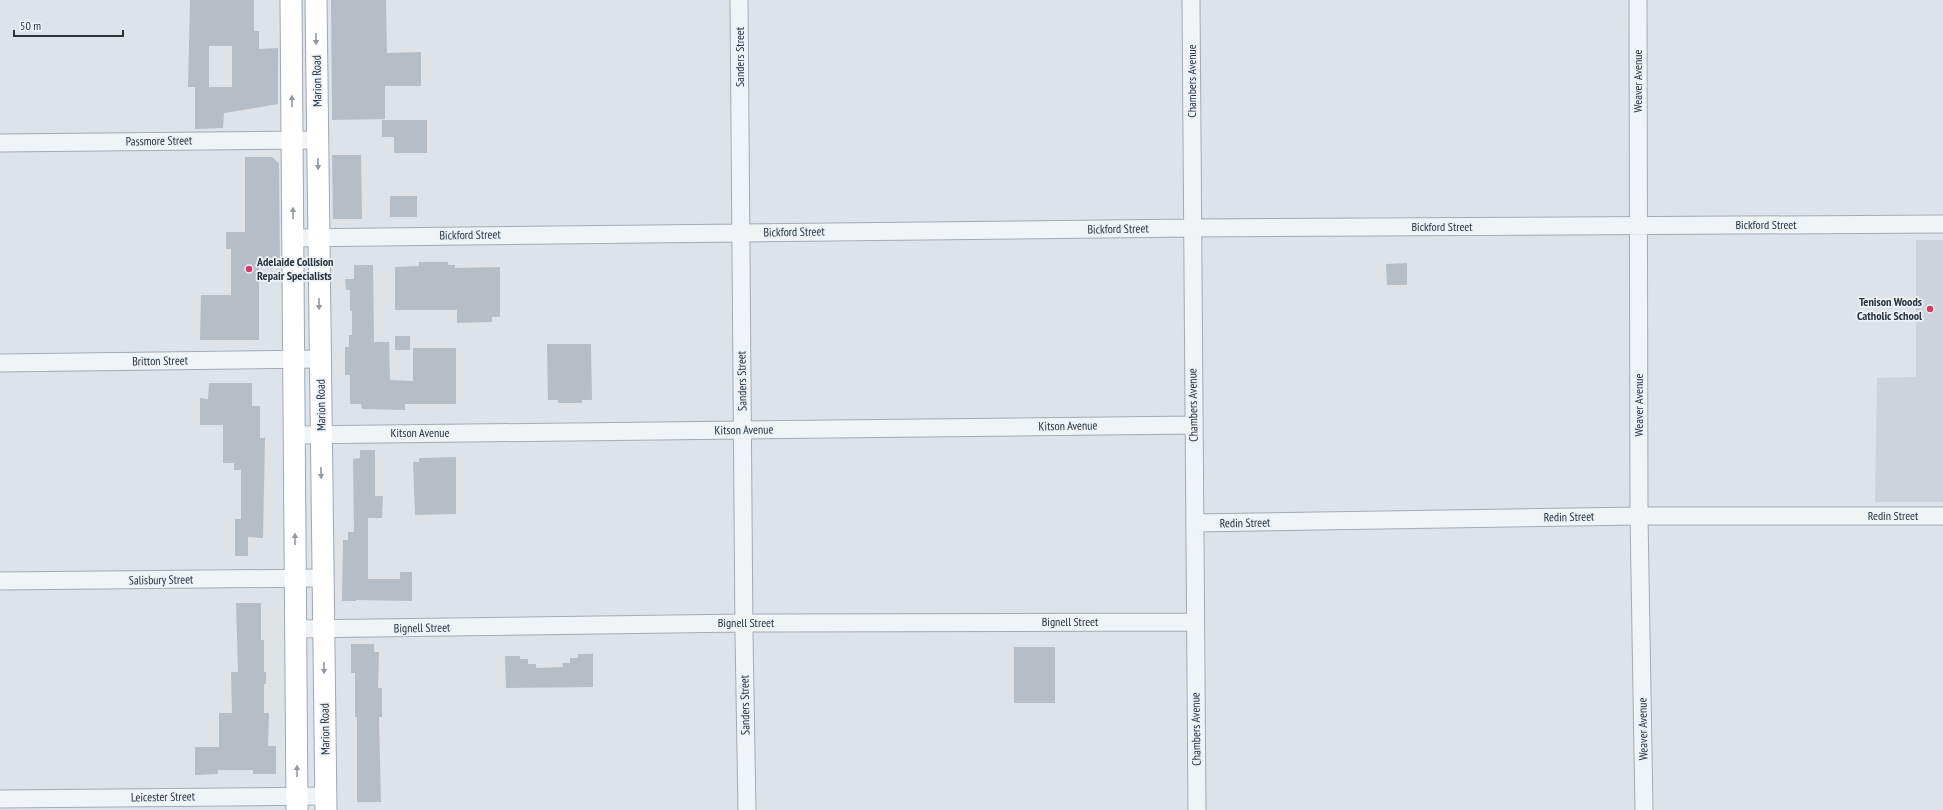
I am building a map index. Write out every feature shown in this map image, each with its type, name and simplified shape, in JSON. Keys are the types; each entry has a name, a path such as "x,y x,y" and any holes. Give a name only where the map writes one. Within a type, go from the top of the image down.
{"main road":[{"name":"Marion Road","path":"291,0 295,360 297,803"},
{"name":"Marion Road","path":"316,0 325,803"}],"street":[{"name":"Sanders Street","path":"739,0 740,232 747,810"},
{"name":"Chambers Avenue","path":"1191,0 1197,810"},
{"name":"Weaver Avenue","path":"1638,0 1640,516 1644,810"},
{"name":"Passmore Street","path":"0,143 317,140"},
{"name":"Bickford Street","path":"294,238 1192,228 1943,224"},
{"name":"Britton Street","path":"0,363 320,359"},
{"name":"Kitson Avenue","path":"295,434 1194,425"},
{"name":"Redin Street","path":"1195,524 1640,516 1943,516"},
{"name":"Salisbury Street","path":"0,582 323,578"},
{"name":"Bignell Street","path":"296,629 744,623 1195,622"},
{"name":"Leicester Street","path":"0,799 85,804 325,803"}],"shaded area":[{"name":"Tenison Woods Catholic School","path":"1916,240 1943,240 1943,502 1875,502 1877,378 1916,377"}],"building":[{"path":"190,0 254,0 254,31 259,31 259,49 278,48 278,104 224,113 223,128 195,129 195,87 188,87","holes":["209,46 232,46 232,87 209,87"]},
{"path":"331,0 386,0 387,53 421,52 421,86 385,86 385,119 332,120"},
{"path":"382,120 427,120 427,153 394,153 394,137 382,137"},
{"path":"332,155 361,155 362,219 333,219"},
{"path":"245,157 272,157 279,163 280,261 259,261 259,340 200,340 201,295 231,295 231,249 226,249 226,232 245,232"},
{"path":"390,196 417,196 417,217 390,217"},
{"path":"419,262 448,262 448,265 455,265 455,268 500,267 500,317 492,317 492,322 457,323 457,310 395,310 395,267 419,266"},
{"path":"1407,263 1407,285 1387,285 1386,264"},
{"path":"354,265 373,265 374,342 389,342 390,380 413,381 413,348 456,348 456,404 405,404 405,410 362,409 361,404 350,404 350,375 345,375 345,347 349,347 349,335 352,335 352,311 350,311 350,290 346,290 345,279 354,279"},
{"path":"395,336 410,336 410,350 395,350"},
{"path":"547,344 591,344 592,400 582,400 582,403 558,403 558,400 548,400"},
{"path":"209,383 252,383 252,406 260,406 260,438 265,438 263,538 248,537 248,556 235,556 235,519 241,519 241,470 234,470 234,463 223,463 223,425 200,425 200,398 208,399"},
{"path":"360,450 375,450 375,496 383,496 382,518 368,518 368,579 400,579 400,572 412,572 412,601 342,601 343,540 348,540 348,532 354,532 353,459 360,458"},
{"path":"456,457 456,514 415,515 413,462 419,462 419,458"},
{"path":"236,603 261,603 261,640 264,640 264,672 266,672 266,684 264,684 264,713 269,713 268,746 276,746 276,774 253,774 253,770 218,770 218,774 195,775 195,747 219,747 219,713 232,713 231,672 238,672"},
{"path":"351,644 374,644 374,652 379,652 378,688 382,688 382,717 379,717 381,802 357,802 357,717 355,717 355,673 351,673"},
{"path":"1014,647 1055,647 1055,703 1014,703"},
{"path":"578,654 593,654 593,687 506,688 505,656 520,656 520,659 528,659 528,664 536,664 536,668 563,667 562,663 570,663 570,658 578,658"}],"place":[{"name":"Adelaide Collision Repair Specialists","path":"249,269"},
{"name":"Tenison Woods Catholic School","path":"1930,309"}]}
